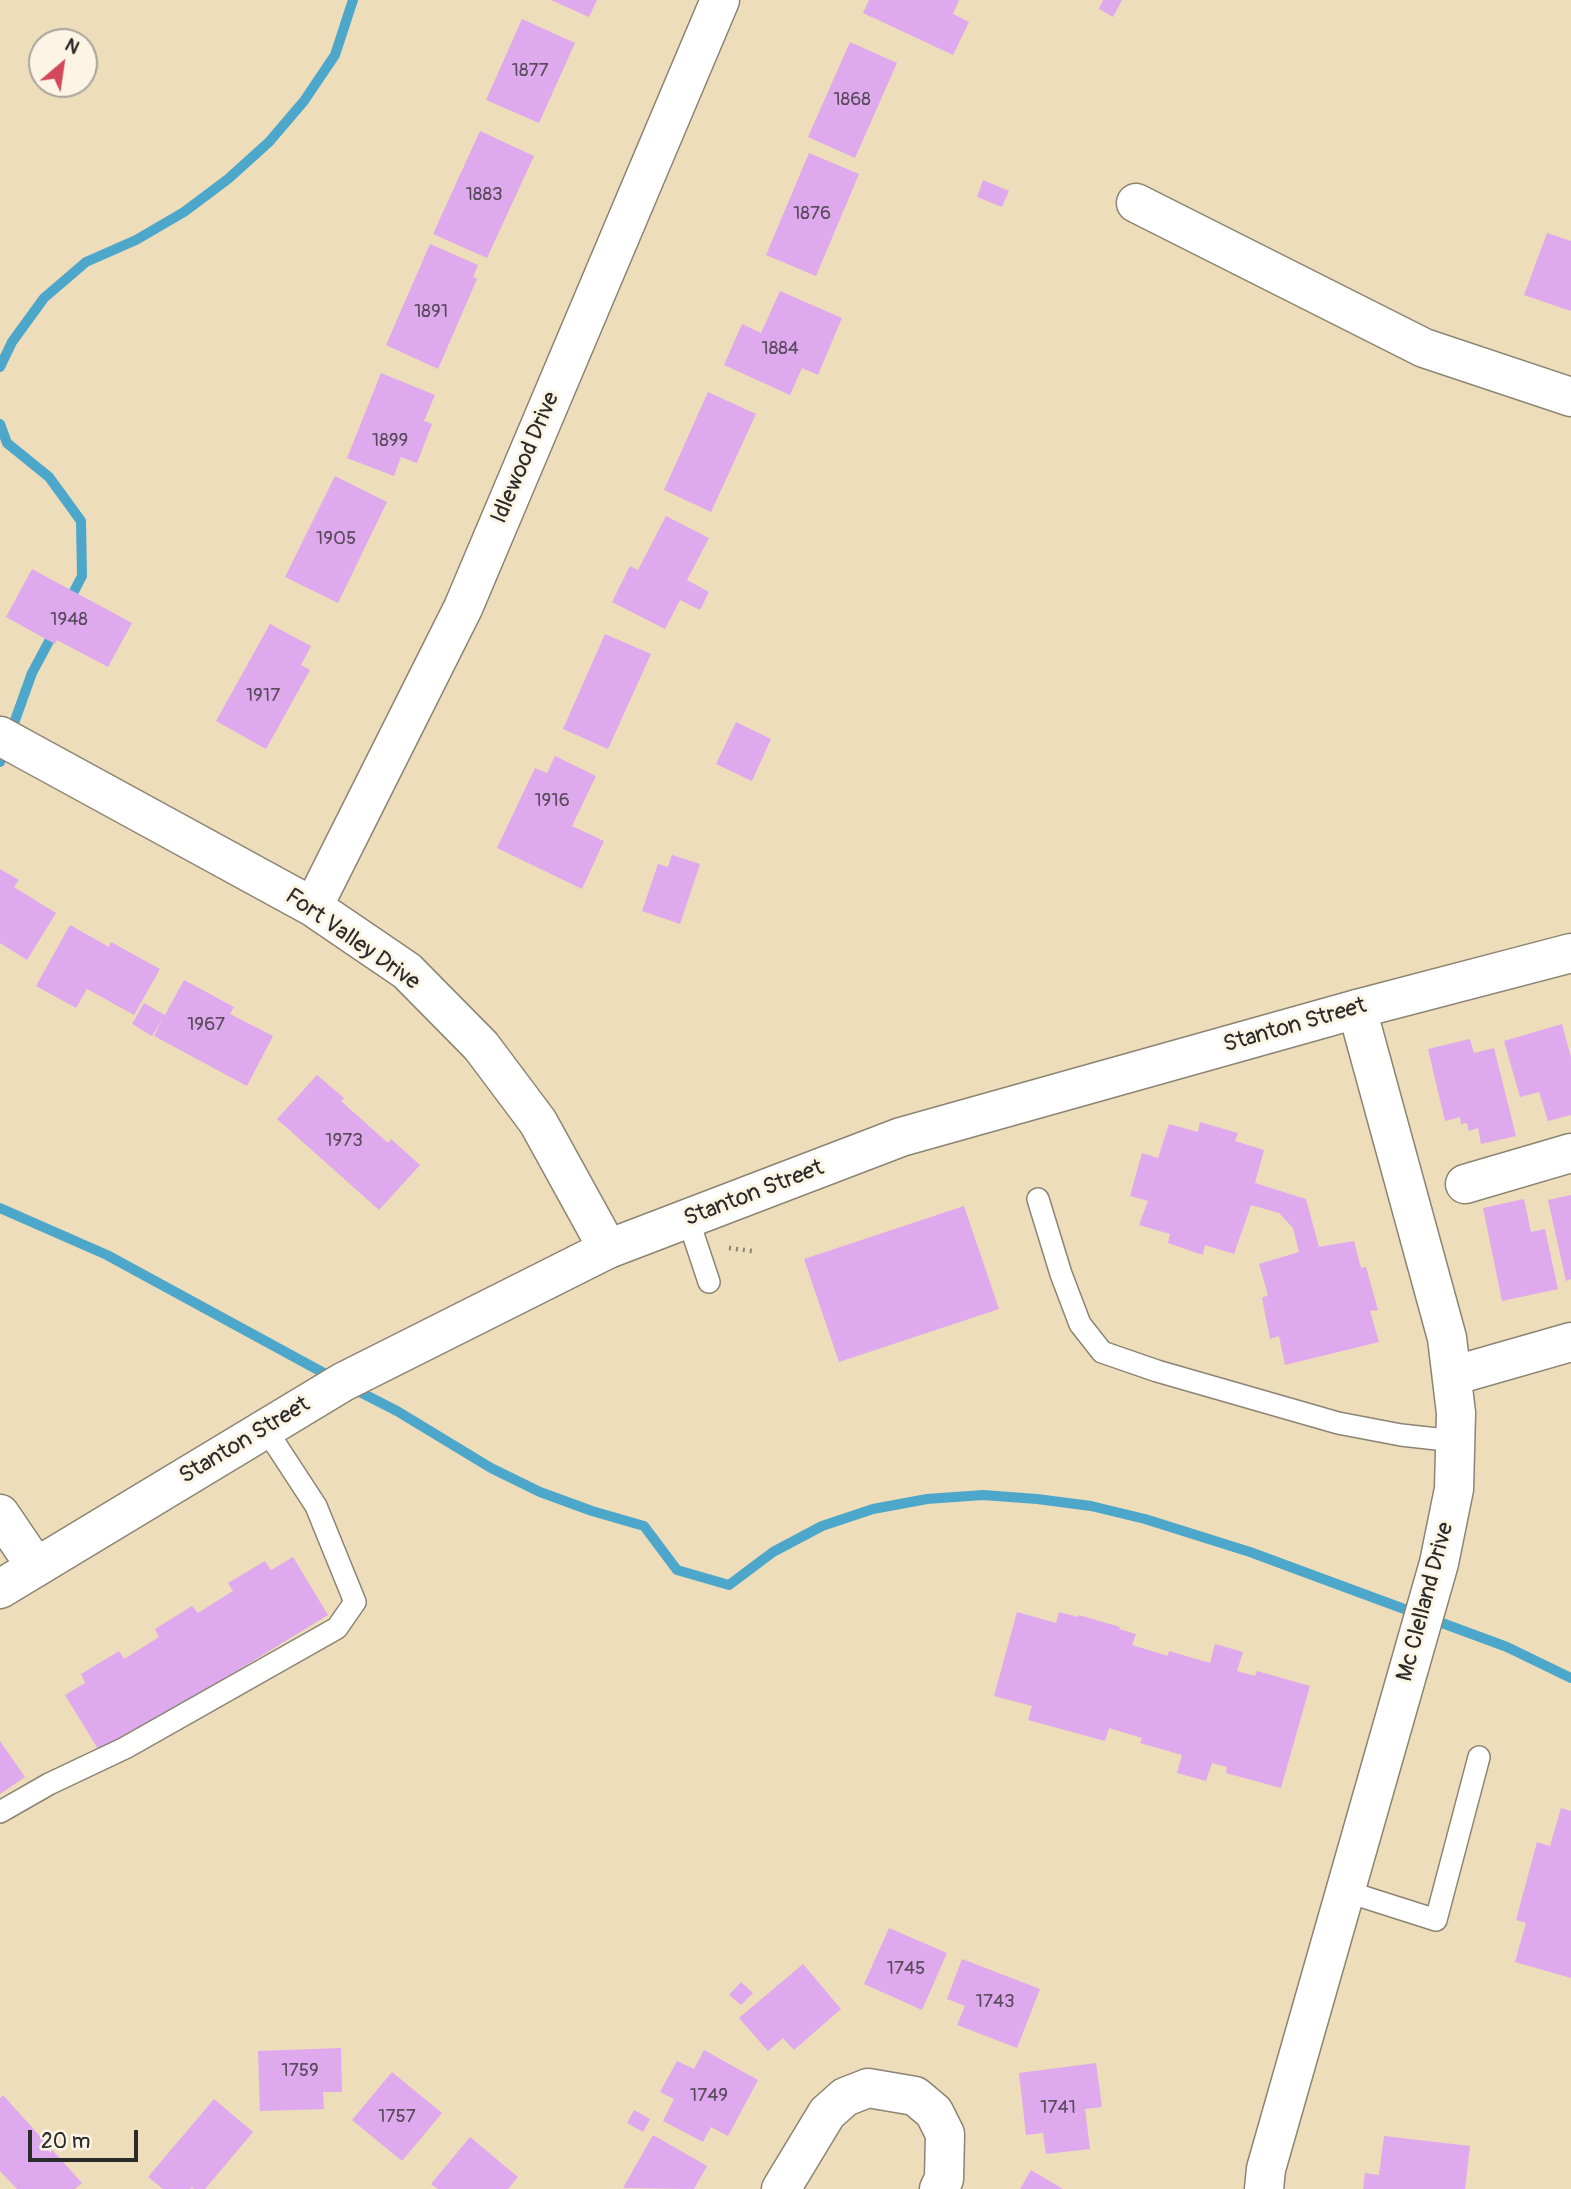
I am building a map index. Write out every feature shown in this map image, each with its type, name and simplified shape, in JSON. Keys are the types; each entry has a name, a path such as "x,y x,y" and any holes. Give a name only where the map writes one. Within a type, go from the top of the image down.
{"street":[{"name":"Idlewood Drive","path":"313,907 463,608 720,0"},
{"path":"1136,203 1424,348 1571,397"},
{"name":"Fort Valley Drive","path":"0,736 313,907 407,971 481,1046 538,1122 608,1249"},
{"name":"Stanton Street","path":"0,1588 343,1382 608,1249 901,1138 1357,1009 1571,953"},
{"name":"Mc Clelland Drive","path":"1264,2189 1266,2169 1439,1563 1454,1489 1456,1413 1447,1338 1357,1009"},
{"path":"1465,1184 1571,1153"},
{"path":"1452,1376 1571,1342"},
{"path":"0,1514 36,1567"},
{"path":"781,2189 827,2113 845,2097 868,2088 915,2096 934,2112 945,2134 944,2179 939,2189"}],"lane":[{"path":"1038,1199 1080,1324 1102,1352 1157,1371 1338,1423 1401,1436 1455,1441"},
{"path":"688,1219 709,1282"},
{"path":"0,1812 49,1784 125,1748 337,1628 355,1602 316,1506 265,1428"},
{"path":"1345,1891 1436,1920 1479,1757"}],"building":[{"path":"551,0 597,0 589,17"},
{"path":"869,0 959,0 953,14 969,22 953,55 863,13"},
{"path":"1103,0 1122,0 1113,17 1099,9"},
{"path":"522,19 575,43 539,123 486,100"},
{"path":"850,42 897,63 855,158 808,137"},
{"path":"480,131 534,156 487,258 433,234"},
{"path":"809,153 859,174 816,276 766,255"},
{"path":"983,180 1009,191 1002,207 977,197"},
{"path":"1547,233 1571,241 1571,311 1524,295"},
{"path":"430,244 478,265 473,277 477,279 438,369 386,345"},
{"path":"780,291 842,318 818,375 802,368 790,395 724,365 742,324 761,333"},
{"path":"381,373 435,395 424,421 432,424 417,463 401,457 394,476 347,458"},
{"path":"708,392 756,414 711,512 664,490"},
{"path":"335,476 387,502 338,603 285,577"},
{"path":"666,516 709,538 687,580 709,592 700,610 680,600 665,629 612,602 630,566 638,570"},
{"path":"32,569 132,623 108,667 57,640 55,644 6,617"},
{"path":"270,624 311,646 301,665 310,670 266,749 216,721"},
{"path":"605,634 651,654 608,749 563,729"},
{"path":"736,722 771,739 752,781 716,764"},
{"path":"555,756 596,776 572,826 604,841 582,889 497,848 535,768 547,773"},
{"path":"672,855 700,864 680,924 642,911 658,864 668,867"},
{"path":"0,869 19,880 14,887 56,913 27,960 0,943"},
{"path":"70,925 109,947 111,942 160,969 134,1015 87,989 76,1008 36,986"},
{"path":"184,980 234,1007 230,1014 273,1036 247,1086 154,1036 163,1018 152,1036 132,1024 144,1003 165,1015"},
{"path":"1562,1024 1571,1057 1571,1115 1548,1121 1539,1092 1520,1097 1504,1041"},
{"path":"1470,1039 1474,1053 1494,1048 1516,1136 1481,1144 1478,1128 1469,1131 1467,1123 1461,1124 1460,1117 1445,1121 1428,1049"},
{"path":"317,1075 344,1098 341,1101 388,1143 391,1139 420,1165 379,1210 277,1119"},
{"path":"1200,1122 1238,1133 1235,1141 1264,1150 1255,1183 1306,1199 1319,1247 1354,1241 1361,1268 1366,1267 1378,1310 1370,1311 1379,1342 1285,1365 1279,1336 1270,1339 1262,1298 1268,1295 1259,1264 1299,1252 1293,1228 1279,1213 1251,1205 1234,1254 1205,1245 1203,1255 1168,1243 1170,1234 1139,1225 1148,1201 1130,1196 1142,1153 1158,1158 1169,1124 1198,1132"},
{"path":"1571,1195 1571,1279 1566,1281 1548,1200"},
{"path":"1524,1199 1531,1232 1545,1229 1558,1289 1502,1301 1483,1208"},
{"path":"964,1206 999,1309 839,1362 804,1259"},
{"path":"293,1557 328,1615 101,1754 65,1695 85,1683 81,1674 119,1651 124,1659 159,1637 155,1629 192,1606 198,1613 233,1591 228,1583 265,1561 271,1570"},
{"path":"1017,1612 1056,1623 1059,1612 1078,1617 1079,1615 1136,1634 1132,1645 1168,1656 1169,1651 1210,1663 1215,1644 1243,1652 1237,1671 1255,1676 1257,1671 1310,1686 1281,1788 1226,1773 1227,1767 1212,1763 1206,1781 1177,1773 1182,1755 1140,1743 1142,1738 1109,1728 1105,1741 1028,1720 1032,1706 994,1696"},
{"path":"0,1741 25,1777 0,1794"},
{"path":"1561,1808 1571,1811 1571,1978 1515,1962 1526,1923 1516,1920 1537,1842 1550,1846"},
{"path":"889,1928 947,1953 922,2010 864,1984"},
{"path":"962,1959 1040,1989 1017,2048 957,2025 965,2006 947,1999"},
{"path":"803,1964 841,2009 794,2050 783,2038 768,2051 739,2018"},
{"path":"741,1982 753,1993 741,2005 729,1995"},
{"path":"341,2048 342,2092 323,2092 324,2109 260,2111 258,2051"},
{"path":"704,2050 758,2080 728,2136 711,2127 703,2142 663,2121 674,2099 660,2092 677,2061 694,2069"},
{"path":"1096,2063 1102,2107 1085,2109 1090,2149 1046,2154 1043,2133 1026,2135 1019,2073"},
{"path":"392,2072 442,2113 402,2161 352,2120"},
{"path":"3,2095 82,2183 75,2189 17,2189 0,2171 0,2098"},
{"path":"214,2099 253,2132 205,2189 163,2189 148,2177"},
{"path":"634,2110 650,2119 643,2132 627,2123"},
{"path":"653,2135 707,2166 694,2189 623,2188"},
{"path":"1384,2136 1470,2146 1465,2189 1363,2189 1365,2173 1379,2175"},
{"path":"470,2137 518,2177 508,2189 438,2189 431,2184"},
{"path":"1031,2170 1063,2189 1020,2189"}],"waterway":[{"path":"0,367 12,342 44,298 86,262 136,240 184,212 228,179 269,142 304,101 335,55 353,0"},
{"path":"0,424 7,443 49,477 81,521 82,576 68,603"},
{"path":"0,762 32,673 55,630"},
{"path":"0,1208 107,1255 333,1378"},
{"path":"350,1387 397,1411 491,1468 540,1492 644,1526 677,1570 729,1585 773,1552 822,1526 873,1509 927,1499 983,1495 1037,1499 1091,1506 1145,1519 1250,1552 1507,1647 1571,1678"}]}
